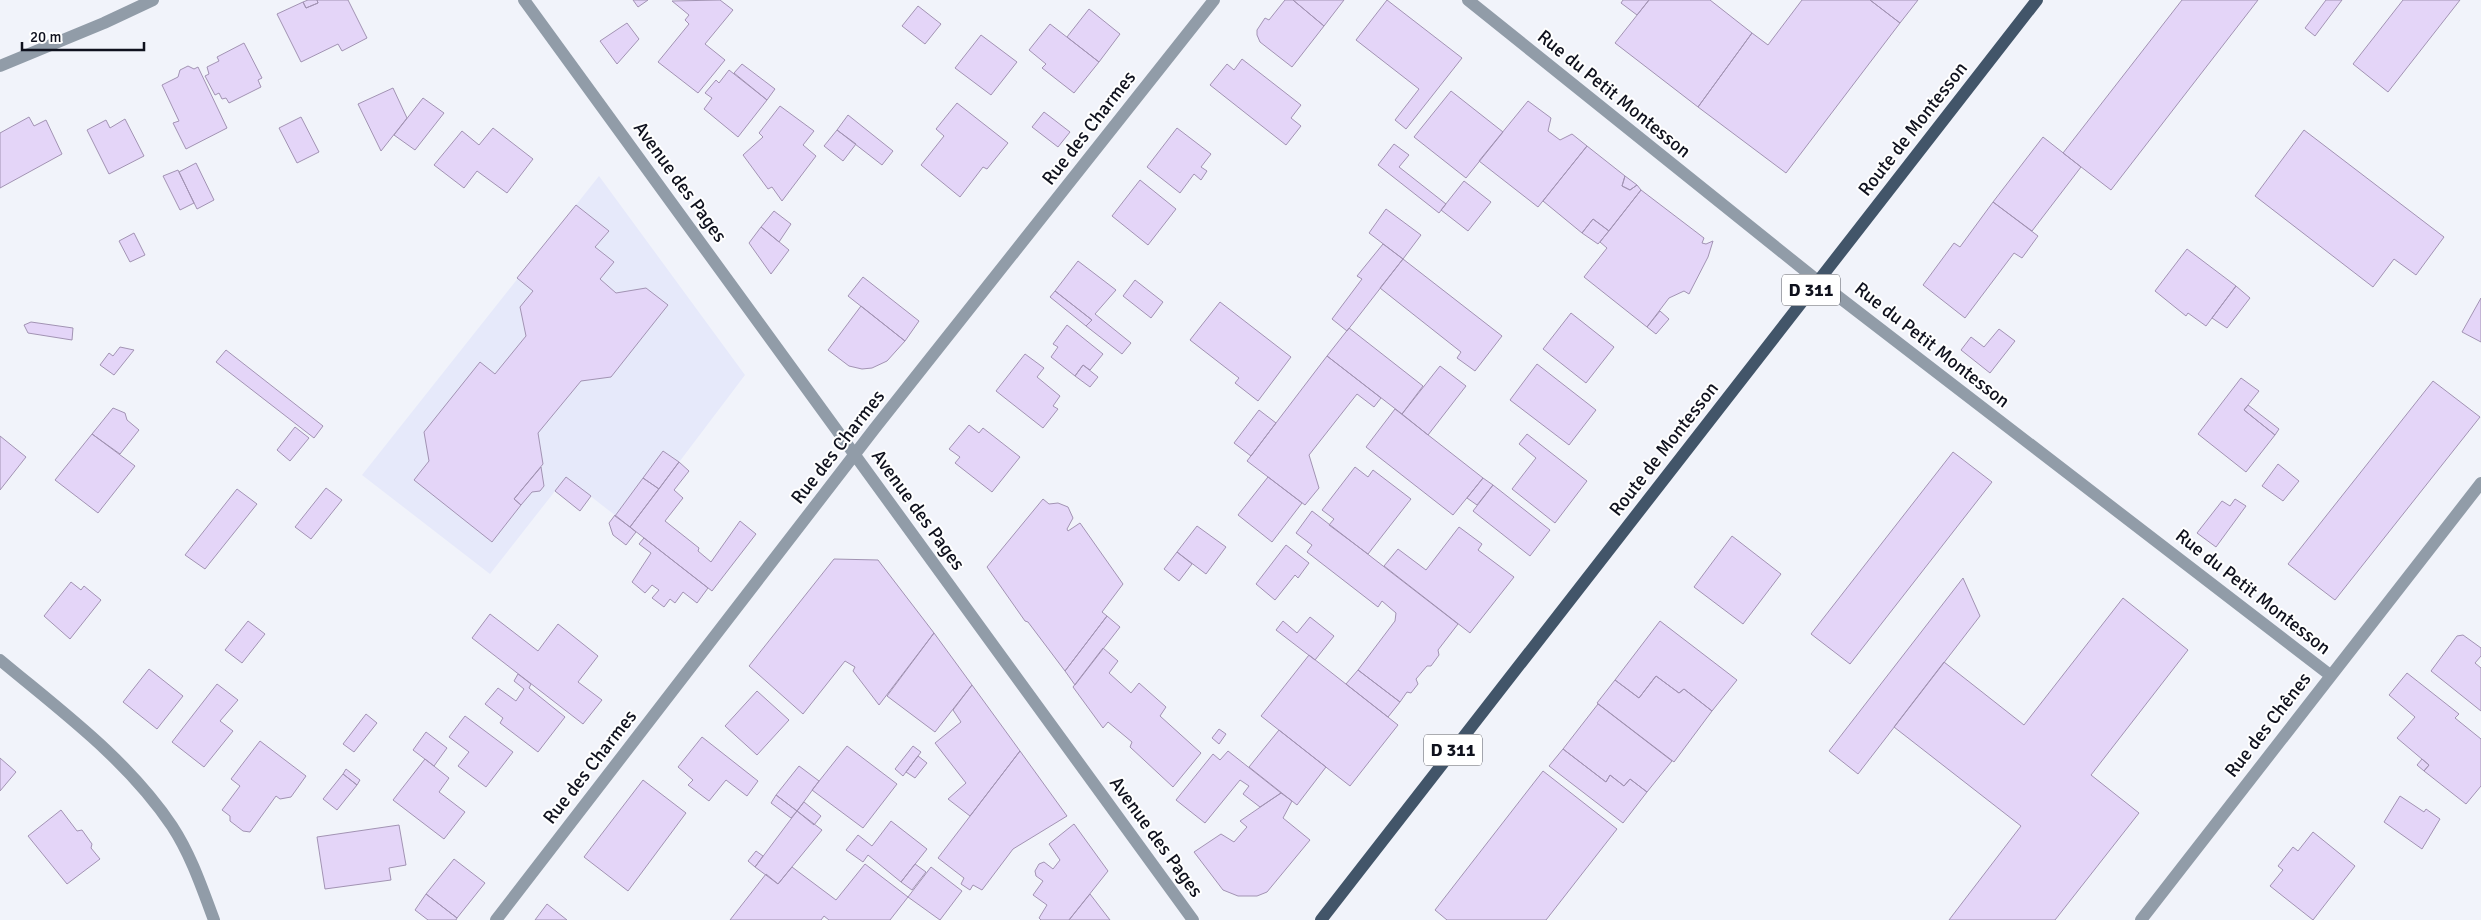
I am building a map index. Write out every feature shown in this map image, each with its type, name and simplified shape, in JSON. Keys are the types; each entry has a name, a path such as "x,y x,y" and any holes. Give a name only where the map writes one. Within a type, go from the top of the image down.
{"main road":[{"name":"Route de Montesson","path":"1321,920 2037,0"}],"street":[{"path":"0,66 104,23 153,0"},
{"name":"Avenue des Pages","path":"524,0 1193,920"},
{"name":"Rue des Charmes","path":"496,920 855,455 1214,0"},
{"name":"Rue du Petit Montesson","path":"1468,0 1818,281 2330,675"},
{"name":"Rue des Chênes","path":"2141,920 2481,483"},
{"path":"0,660 100,743 137,780 173,827 196,873 214,920"}],"shaded area":[{"path":"599,176 745,375 630,527 566,477 490,574 362,475"}],"building":[{"path":"317,0 318,3 306,8 303,2"},
{"path":"317,0 348,0 367,38 342,51 338,44 301,62 277,14 303,2 306,8 318,3"},
{"path":"633,0 648,0 638,7"},
{"path":"720,0 733,10 705,44 725,60 698,93 658,62 689,24 685,20 689,15 672,1"},
{"path":"1285,0 1293,0 1324,26 1292,67 1260,42 1257,35 1257,30 1265,18 1269,20"},
{"path":"1293,0 1344,0 1324,26"},
{"path":"1387,0 1462,58 1406,129 1395,120 1419,89 1356,40"},
{"path":"1623,0 1649,0 1637,15 1621,3"},
{"path":"1649,0 1710,0 1752,33 1698,107 1615,43"},
{"path":"1802,0 1870,0 1900,23 1786,173 1698,107 1752,33 1768,45"},
{"path":"1870,0 1918,0 1900,23"},
{"path":"2182,0 2258,0 2111,190 2063,153"},
{"path":"2326,0 2342,0 2315,36 2305,28"},
{"path":"2403,0 2460,0 2388,92 2353,64"},
{"path":"918,6 941,24 925,44 902,26"},
{"path":"1089,9 1120,34 1099,62 1067,37"},
{"path":"627,23 639,39 617,64 600,41"},
{"path":"1050,24 1099,62 1074,93 1042,68 1046,64 1029,50"},
{"path":"981,35 1017,62 991,95 955,68"},
{"path":"244,43 262,78 258,80 261,87 229,103 226,98 222,99 219,93 215,95 205,76 209,74 207,67 219,61 217,57"},
{"path":"1242,59 1301,105 1291,118 1301,126 1286,145 1210,85 1227,64 1234,70"},
{"path":"742,64 775,89 767,100 734,73"},
{"path":"188,66 194,69 198,67 227,128 186,149 173,123 179,121 162,85 178,77 180,70"},
{"path":"729,70 767,100 738,137 704,109 712,98 705,93 716,80 719,83"},
{"path":"393,88 407,118 381,151 358,104"},
{"path":"1451,91 1503,132 1466,178 1414,137"},
{"path":"423,98 444,113 415,150 394,135"},
{"path":"1528,101 1551,118 1548,131 1560,140 1572,134 1587,146 1538,207 1479,161"},
{"path":"957,103 1008,143 987,169 983,167 960,197 921,165 944,136 936,129"},
{"path":"780,106 814,131 803,145 816,156 782,201 772,187 768,189 743,155 763,137 759,133"},
{"path":"1044,112 1070,132 1058,147 1032,127"},
{"path":"848,115 893,151 882,165 837,130"},
{"path":"29,117 34,126 46,120 62,154 0,188 0,133"},
{"path":"301,117 319,152 297,163 279,128"},
{"path":"125,119 144,156 109,174 87,130 106,120 110,128"},
{"path":"493,128 533,159 507,193 477,171 464,188 434,165 462,131 479,145"},
{"path":"1177,128 1211,154 1201,167 1207,171 1201,180 1194,174 1180,193 1147,167"},
{"path":"837,130 856,144 843,161 824,146"},
{"path":"2304,130 2444,237 2416,275 2394,259 2373,287 2255,196"},
{"path":"2043,137 2081,167 2032,231 1993,202"},
{"path":"1394,144 1409,155 1399,167 1446,204 1439,213 1378,165"},
{"path":"1587,146 1625,176 1622,186 1630,190 1637,185 1641,190 1609,231 1593,219 1582,233 1543,201"},
{"path":"196,163 214,200 197,209 179,172"},
{"path":"178,170 194,203 180,210 163,176"},
{"path":"1625,176 1637,185 1630,190 1622,186"},
{"path":"1140,180 1176,209 1148,245 1112,216"},
{"path":"1464,181 1491,202 1468,231 1441,210"},
{"path":"1641,190 1704,238 1702,243 1706,244 1713,241 1708,257 1689,294 1684,291 1669,298 1647,327 1584,277 1607,248 1600,242"},
{"path":"1993,202 2038,236 2022,258 2014,253 1965,318 1923,285 1954,243 1960,247"},
{"path":"576,205 609,231 595,247 614,262 600,279 616,293 646,288 668,305 611,377 581,381 538,433 543,464 514,499 521,505 492,542 414,480 429,461 424,432 480,362 495,374 526,336 520,307 533,291 517,278"},
{"path":"1386,209 1421,235 1403,259 1369,233"},
{"path":"774,211 791,224 779,242 761,227"},
{"path":"1593,219 1609,231 1598,244 1582,233"},
{"path":"761,227 789,250 771,274 749,243"},
{"path":"134,233 145,255 130,262 119,241"},
{"path":"1383,244 1403,259 1347,331 1332,319 1362,279 1357,276"},
{"path":"2187,249 2236,286 2206,326 2188,313 2186,316 2155,291"},
{"path":"1403,259 1502,336 1475,371 1457,358 1461,352 1380,288"},
{"path":"1078,261 1116,290 1095,314 1131,343 1122,354 1086,326 1092,320 1055,291"},
{"path":"863,277 919,321 905,341 848,296"},
{"path":"1135,280 1163,302 1151,318 1123,296"},
{"path":"2236,286 2250,298 2227,328 2212,318"},
{"path":"1055,291 1092,320 1086,326 1050,297"},
{"path":"2481,298 2481,342 2462,332"},
{"path":"1220,302 1291,357 1258,401 1235,383 1239,378 1190,340"},
{"path":"861,306 905,341 887,361 872,368 862,369 849,366 828,350"},
{"path":"1660,311 1669,319 1656,334 1647,327"},
{"path":"1571,313 1614,347 1586,383 1543,349"},
{"path":"31,322 73,328 72,340 28,333 24,325"},
{"path":"1067,325 1103,354 1090,370 1083,365 1075,376 1051,357 1058,347 1053,344"},
{"path":"1349,328 1423,386 1402,414 1327,356"},
{"path":"1999,329 2015,341 1990,373 1961,350 1971,337 1984,347"},
{"path":"120,347 134,350 114,375 100,365 109,353 113,356"},
{"path":"226,350 323,426 314,438 216,362"},
{"path":"1025,354 1044,368 1037,377 1060,396 1053,406 1058,409 1043,428 996,391"},
{"path":"1327,356 1381,398 1374,407 1357,394 1309,455 1319,488 1305,505 1247,461"},
{"path":"1537,364 1596,410 1569,445 1510,400"},
{"path":"1083,365 1098,377 1090,387 1075,376"},
{"path":"1440,366 1466,386 1428,435 1402,414"},
{"path":"2241,378 2259,391 2244,410 2275,435 2246,472 2198,434"},
{"path":"2433,381 2480,417 2335,600 2288,564"},
{"path":"2248,405 2279,429 2275,435 2244,410"},
{"path":"113,408 125,413 127,420 139,430 120,454 92,434"},
{"path":"1395,409 1483,478 1453,515 1366,447"},
{"path":"1259,410 1276,423 1251,456 1234,443"},
{"path":"969,425 979,433 983,428 1020,457 992,492 955,463 960,457 949,449"},
{"path":"295,427 309,438 290,461 277,450"},
{"path":"92,434 135,466 98,513 55,480"},
{"path":"1527,434 1587,481 1555,523 1512,489 1536,458 1519,444"},
{"path":"0,436 26,457 0,490"},
{"path":"663,451 679,462 659,489 643,478"},
{"path":"1953,452 1992,482 1850,664 1811,634"},
{"path":"679,462 689,471 674,490 683,498 665,521 699,548 698,551 711,562 740,521 756,534 712,591 630,527"},
{"path":"2278,464 2299,481 2283,501 2262,486"},
{"path":"541,467 544,486 540,491 532,492 521,505 514,499"},
{"path":"1355,467 1368,477 1373,470 1411,499 1368,554 1329,525 1334,519 1322,510"},
{"path":"566,477 591,496 580,511 555,491"},
{"path":"1268,477 1302,503 1272,542 1238,515"},
{"path":"643,478 659,489 630,527 615,516"},
{"path":"1483,478 1493,485 1477,505 1467,498"},
{"path":"1493,485 1550,530 1530,556 1473,511"},
{"path":"326,488 342,500 311,539 295,527"},
{"path":"237,489 257,504 205,569 185,555"},
{"path":"1043,499 1049,504 1058,503 1068,507 1073,518 1067,529 1068,531 1080,523 1123,584 1102,612 1107,616 1065,671 1028,622 1025,621 987,567"},
{"path":"2235,499 2246,506 2216,547 2197,533 2222,501 2230,506"},
{"path":"1312,511 1458,624 1438,650 1439,655 1431,666 1427,666 1416,679 1418,684 1411,693 1407,692 1400,702 1358,670 1395,621 1396,613 1382,601 1378,607 1307,552 1312,545 1296,533"},
{"path":"615,515 636,532 626,545 613,535 609,523"},
{"path":"1197,526 1226,547 1206,574 1177,552"},
{"path":"1459,527 1482,544 1478,550 1514,577 1470,633 1384,566 1398,549 1426,570"},
{"path":"1732,536 1781,574 1743,624 1694,587"},
{"path":"644,538 708,588 697,603 683,592 675,603 670,599 664,607 652,598 659,590 652,585 645,593 632,582 651,553 639,544"},
{"path":"1286,545 1309,563 1298,578 1295,575 1275,600 1256,584"},
{"path":"1177,552 1192,564 1179,581 1164,569"},
{"path":"834,559 878,560 934,633 879,705 853,671 855,667 845,661 803,714 749,666"},
{"path":"1963,578 1980,616 1858,774 1829,751"},
{"path":"71,582 81,590 84,586 101,600 70,639 44,616"},
{"path":"2123,598 2188,650 2091,775 2139,813 2055,920 1949,920 2021,826 1894,727 1944,662 2024,725"},
{"path":"490,614 538,651 558,624 598,656 578,682 602,700 583,724 472,638"},
{"path":"1107,616 1120,627 1075,685 1065,671"},
{"path":"1310,617 1334,636 1315,660 1276,630 1283,621 1297,633"},
{"path":"248,621 265,634 242,663 225,650"},
{"path":"1660,621 1737,680 1712,711 1684,689 1679,693 1656,676 1639,698 1615,680"},
{"path":"934,633 972,685 935,732 887,696"},
{"path":"2463,635 2481,648 2481,656 2475,663 2481,668 2481,711 2431,671 2457,636"},
{"path":"1103,648 1118,661 1109,673 1131,693 1139,683 1166,707 1160,716 1201,753 1173,787 1130,747 1132,742 1108,722 1103,728 1073,687"},
{"path":"1309,655 1398,725 1350,786 1261,716"},
{"path":"149,669 183,696 157,729 123,702"},
{"path":"1358,670 1400,702 1388,717 1346,684"},
{"path":"2407,673 2459,714 2455,718 2481,739 2481,786 2466,804 2424,771 2429,765 2397,738 2415,717 2389,695"},
{"path":"518,674 531,684 529,688 565,717 538,752 500,723 503,718 485,704 498,688 516,701 524,689 514,681"},
{"path":"1656,676 1679,693 1684,689 1712,711 1674,762 1597,703 1615,680 1639,698"},
{"path":"217,684 238,700 220,721 233,731 204,767 172,742"},
{"path":"972,685 1020,751 970,816 948,799 966,783 935,743 961,722 953,710"},
{"path":"757,691 789,720 757,755 725,726"},
{"path":"1598,704 1672,761 1647,792 1630,779 1624,786 1610,775 1606,782 1563,749"},
{"path":"366,714 377,723 354,752 343,744"},
{"path":"465,716 513,752 486,787 458,766 469,752 449,737"},
{"path":"1219,729 1226,734 1219,744 1212,738"},
{"path":"1279,730 1326,767 1297,805 1249,767"},
{"path":"426,732 447,748 434,766 413,750"},
{"path":"702,737 758,781 747,796 726,780 709,801 688,785 693,780 678,767"},
{"path":"260,741 306,776 291,797 280,799 276,796 250,832 243,831 230,821 230,816 222,810 240,786 231,779"},
{"path":"847,746 897,784 863,828 812,790"},
{"path":"913,746 921,752 903,776 895,769"},
{"path":"1563,749 1606,782 1610,775 1624,786 1630,779 1647,792 1623,823 1549,766"},
{"path":"1020,751 1067,816 1013,849 982,890 973,885 970,890 961,884 964,878 938,858"},
{"path":"1228,751 1281,793 1260,807 1243,794 1249,786 1240,780 1205,823 1176,800 1213,754 1220,760"},
{"path":"918,756 927,763 915,778 906,772"},
{"path":"0,758 16,772 0,791"},
{"path":"425,759 449,778 439,792 465,812 444,839 393,800"},
{"path":"2422,759 2429,765 2424,771 2417,765"},
{"path":"799,766 819,781 797,811 776,795"},
{"path":"346,769 360,780 357,785 343,774"},
{"path":"1543,771 1617,829 1546,920 1447,920 1435,910"},
{"path":"343,774 357,785 337,810 323,799"},
{"path":"643,780 686,813 628,891 584,857"},
{"path":"1281,793 1292,801 1283,818 1310,840 1267,892 1257,896 1238,896 1223,890 1194,852 1221,834 1234,842 1247,827 1240,821"},
{"path":"776,795 797,811 791,818 771,803"},
{"path":"2400,796 2424,812 2426,809 2440,819 2422,849 2384,822"},
{"path":"804,802 821,816 814,825 797,811"},
{"path":"61,810 77,831 82,830 92,844 91,848 100,859 67,884 28,836"},
{"path":"797,811 822,830 778,884 755,867"},
{"path":"891,821 927,849 901,882 868,855 863,862 846,850 858,835 872,846"},
{"path":"1074,824 1108,871 1069,920 1041,920 1039,918 1047,905 1033,895 1043,881 1036,876 1035,871 1039,864 1044,862 1053,869 1060,860 1049,844"},
{"path":"399,825 406,865 389,868 391,880 325,889 317,837"},
{"path":"2313,832 2355,866 2313,920 2270,886 2283,870 2278,866 2293,847 2298,851"},
{"path":"756,851 763,856 755,867 748,861"},
{"path":"454,859 485,883 457,918 426,894"},
{"path":"865,864 908,897 890,920 829,920 824,916 821,920 730,920 766,874 778,884 792,867 836,900"},
{"path":"915,864 926,872 912,890 901,882"},
{"path":"931,867 962,891 940,920 908,897"},
{"path":"426,894 457,918 456,920 428,920 415,910"},
{"path":"1090,894 1110,920 1069,920"},
{"path":"547,904 567,920 535,920"}]}
